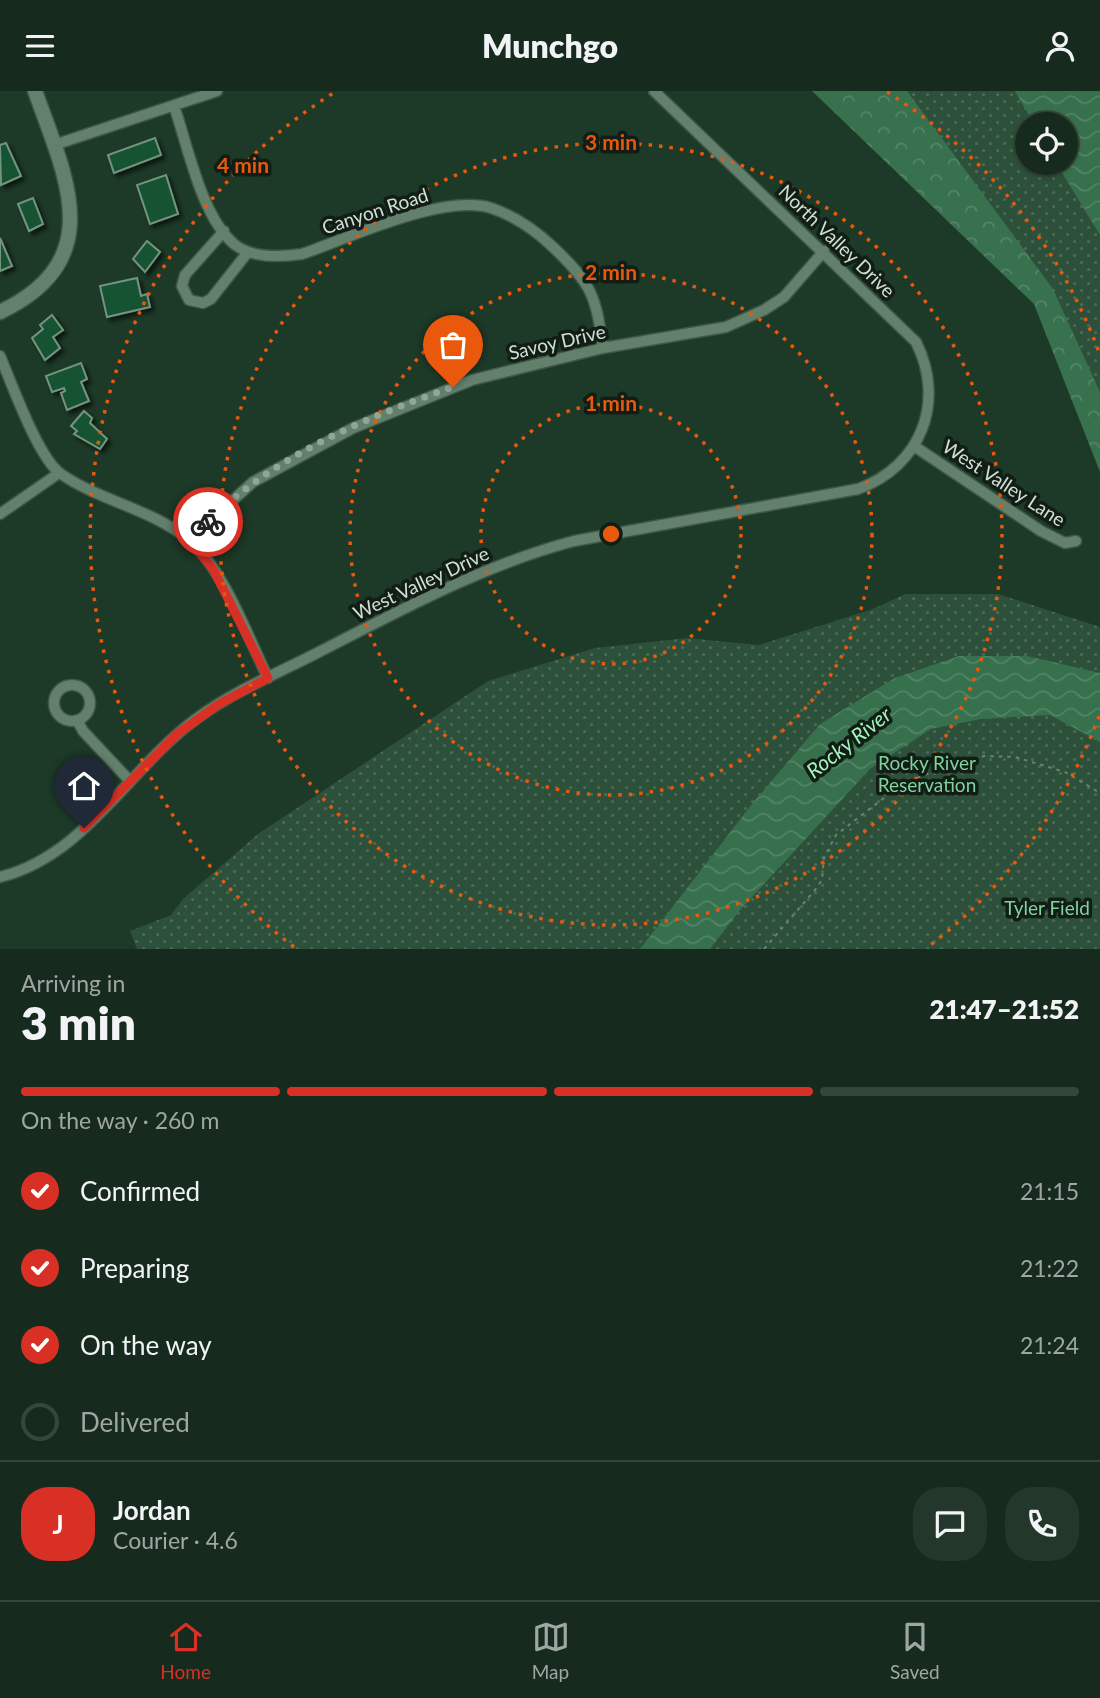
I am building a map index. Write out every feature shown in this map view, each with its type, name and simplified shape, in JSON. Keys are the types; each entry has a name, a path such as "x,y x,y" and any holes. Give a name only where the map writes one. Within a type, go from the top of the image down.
{"street":[{"path":"0,311 36,290 55,269 68,244 72,220 69,191 35,91"},
{"path":"54,145 217,91"},
{"name":"North Valley Drive","path":"654,91 916,342 925,359 929,414 914,446"},
{"path":"174,106 206,201 234,244 248,252 211,299 195,304 189,300 182,286 186,275 224,231"},
{"name":"Canyon Road","path":"248,252 284,257 302,254 432,209 464,205 490,207 532,227 588,285 597,305 603,348"},
{"name":"Savoy Drive","path":"189,540 253,482 353,428 472,380 603,348 726,327 764,310 784,297 824,251"},
{"path":"0,356 35,438 59,473 159,522 189,540 213,569 268,678"},
{"name":"West Valley Lane","path":"914,446 1041,531 1065,543 1076,541"},
{"name":"West Valley Drive","path":"0,877 41,863 69,844 129,780 198,718 268,678 444,588 535,551 574,541 858,489 880,481 914,446"},
{"path":"0,514 59,473"},
{"path":"77,720 83,731 129,780"}],"path":[{"path":"764,949 816,890 822,880 824,858 836,835 907,782 984,756 1000,755 1050,766 1084,781 1100,793"}],"green space":[{"path":"812,91 1015,91 1023,112 1015,112 1015,175 1039,175 1100,235 1100,472 1034,304"},
{"path":"907,91 1100,91 1100,392 1053,289"},
{"name":"Rocky River Reservation","path":"905,594 998,594 1100,627 1100,949 137,949 130,931 171,915 183,899 258,834 488,681 595,648 687,638 759,645 873,609"}],"water":[{"path":"1015,91 1100,91 1100,235 1063,175 1078,175 1078,112 1027,112"},
{"name":"Rocky River","path":"959,656 1027,656 1100,673 1100,742 1050,715 981,719 931,729 870,769 740,910 710,949 640,949 752,804 820,724 895,678"}],"building":[{"path":"155,138 161,155 114,173 108,155"},
{"path":"6,143 21,176 1,185 0,145"},
{"path":"166,175 178,214 150,224 137,185"},
{"path":"33,198 43,224 29,231 18,204"},
{"path":"0,238 12,266 0,271"},
{"path":"147,241 160,252 145,272 133,259"},
{"path":"137,278 141,296 147,294 150,307 107,317 100,286"},
{"path":"52,315 63,330 53,337 60,348 45,360 32,338 43,329 40,325"},
{"path":"81,363 87,379 81,382 89,401 67,410 61,393 65,391 64,388 52,392 46,376"},
{"path":"84,411 92,418 90,423 107,439 100,449 74,434 77,431 71,426"}],"way so far":[{"path":"208,522 253,482 292,459 415,400 453,387"}],"route":[{"path":"84,828 177,734 219,704 268,678 213,569 189,540 208,522"}],"park label":[{"name":"Tyler Field","path":"1047,908"}]}
